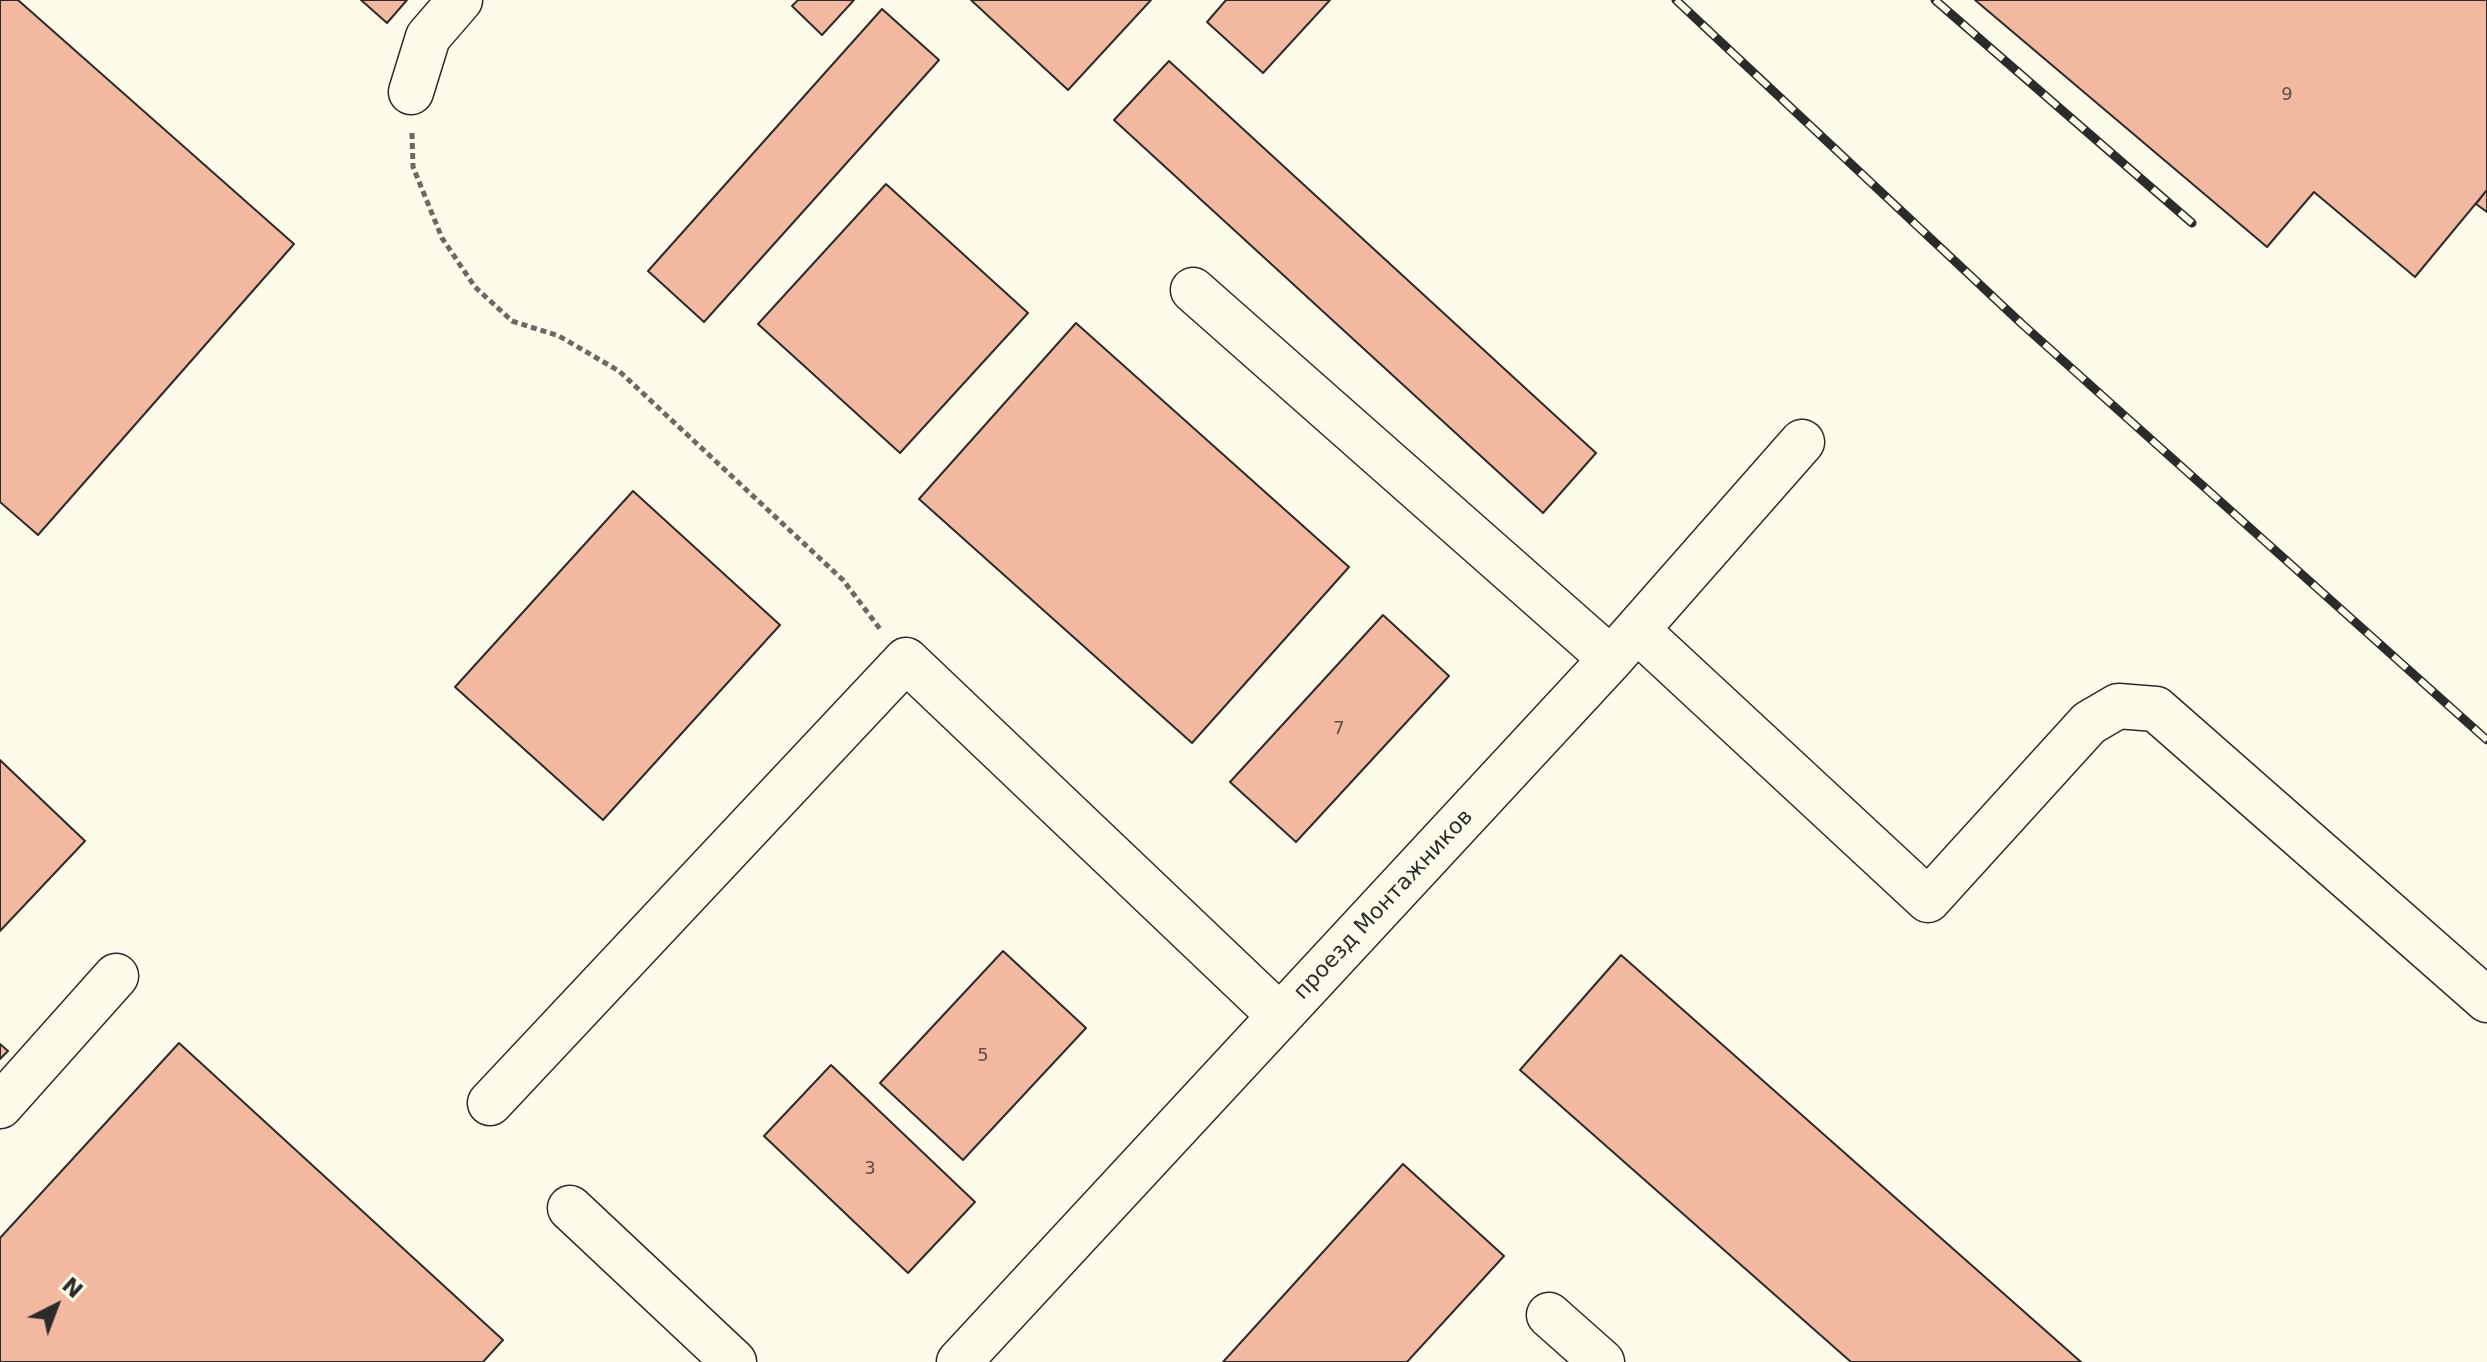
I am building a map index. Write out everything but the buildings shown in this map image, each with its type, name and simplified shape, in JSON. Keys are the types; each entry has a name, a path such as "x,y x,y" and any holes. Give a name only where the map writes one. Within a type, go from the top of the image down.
{"street":[{"path":"411,92 428,37 460,0"},
{"path":"1193,290 1624,644 1928,900 2089,723 2118,706 2156,709 2487,1000"},
{"name":"проезд Монтажников","path":"959,1362 1624,644 1802,442"},
{"path":"490,1103 906,660 1280,1016"},
{"path":"0,1106 116,976"},
{"path":"570,1208 734,1362"},
{"path":"1549,1315 1602,1362"}],"path":[{"path":"411,92 413,167 442,238 475,287 512,321 559,336 619,371 843,580 906,660"}],"railway":[{"path":"1676,0 2022,324 2487,740"},
{"path":"1935,0 2192,223"}]}
